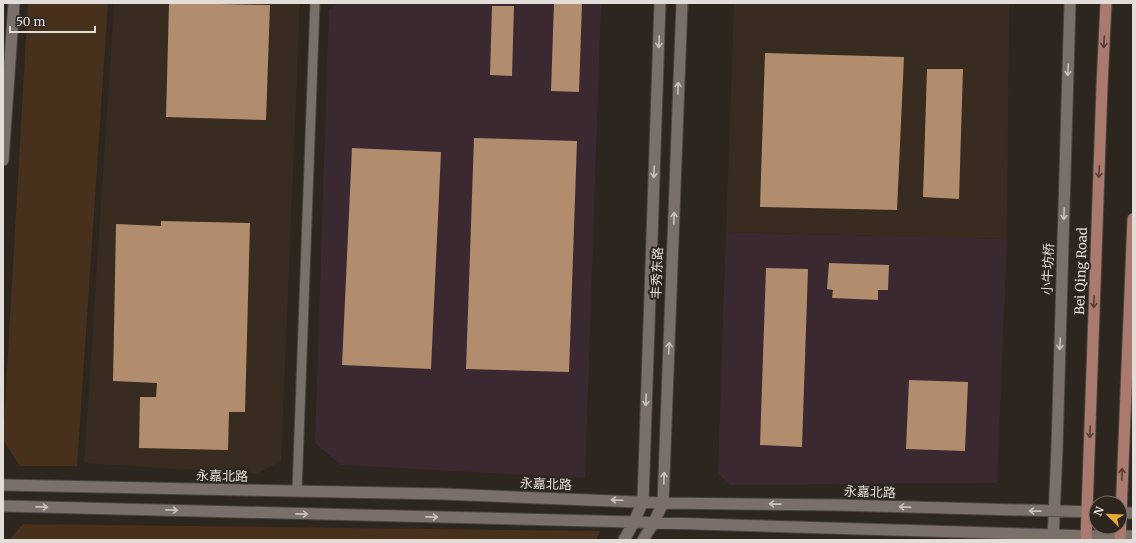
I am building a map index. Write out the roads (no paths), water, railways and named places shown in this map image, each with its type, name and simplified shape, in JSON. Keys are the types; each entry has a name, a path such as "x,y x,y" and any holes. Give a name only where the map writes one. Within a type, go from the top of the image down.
{"main road":[{"name":"Bei Qing Road","path":"1092,495 1102,86 1106,3"},
{"path":"1121,495 1131,305 1133,219"}],"street":[{"path":"3,160 14,3"},
{"path":"297,491 315,3"},
{"name":"丰秀东路","path":"624,540 643,501 660,3"},
{"name":"丰秀东路","path":"644,540 663,503 682,3"},
{"name":"小牛坊桥","path":"1053,538 1070,3"},
{"name":"永嘉北路","path":"3,485 450,495 643,501 663,503 838,505 1088,512"},
{"path":"3,506 654,522 1053,538 1120,538 1133,536"}]}
